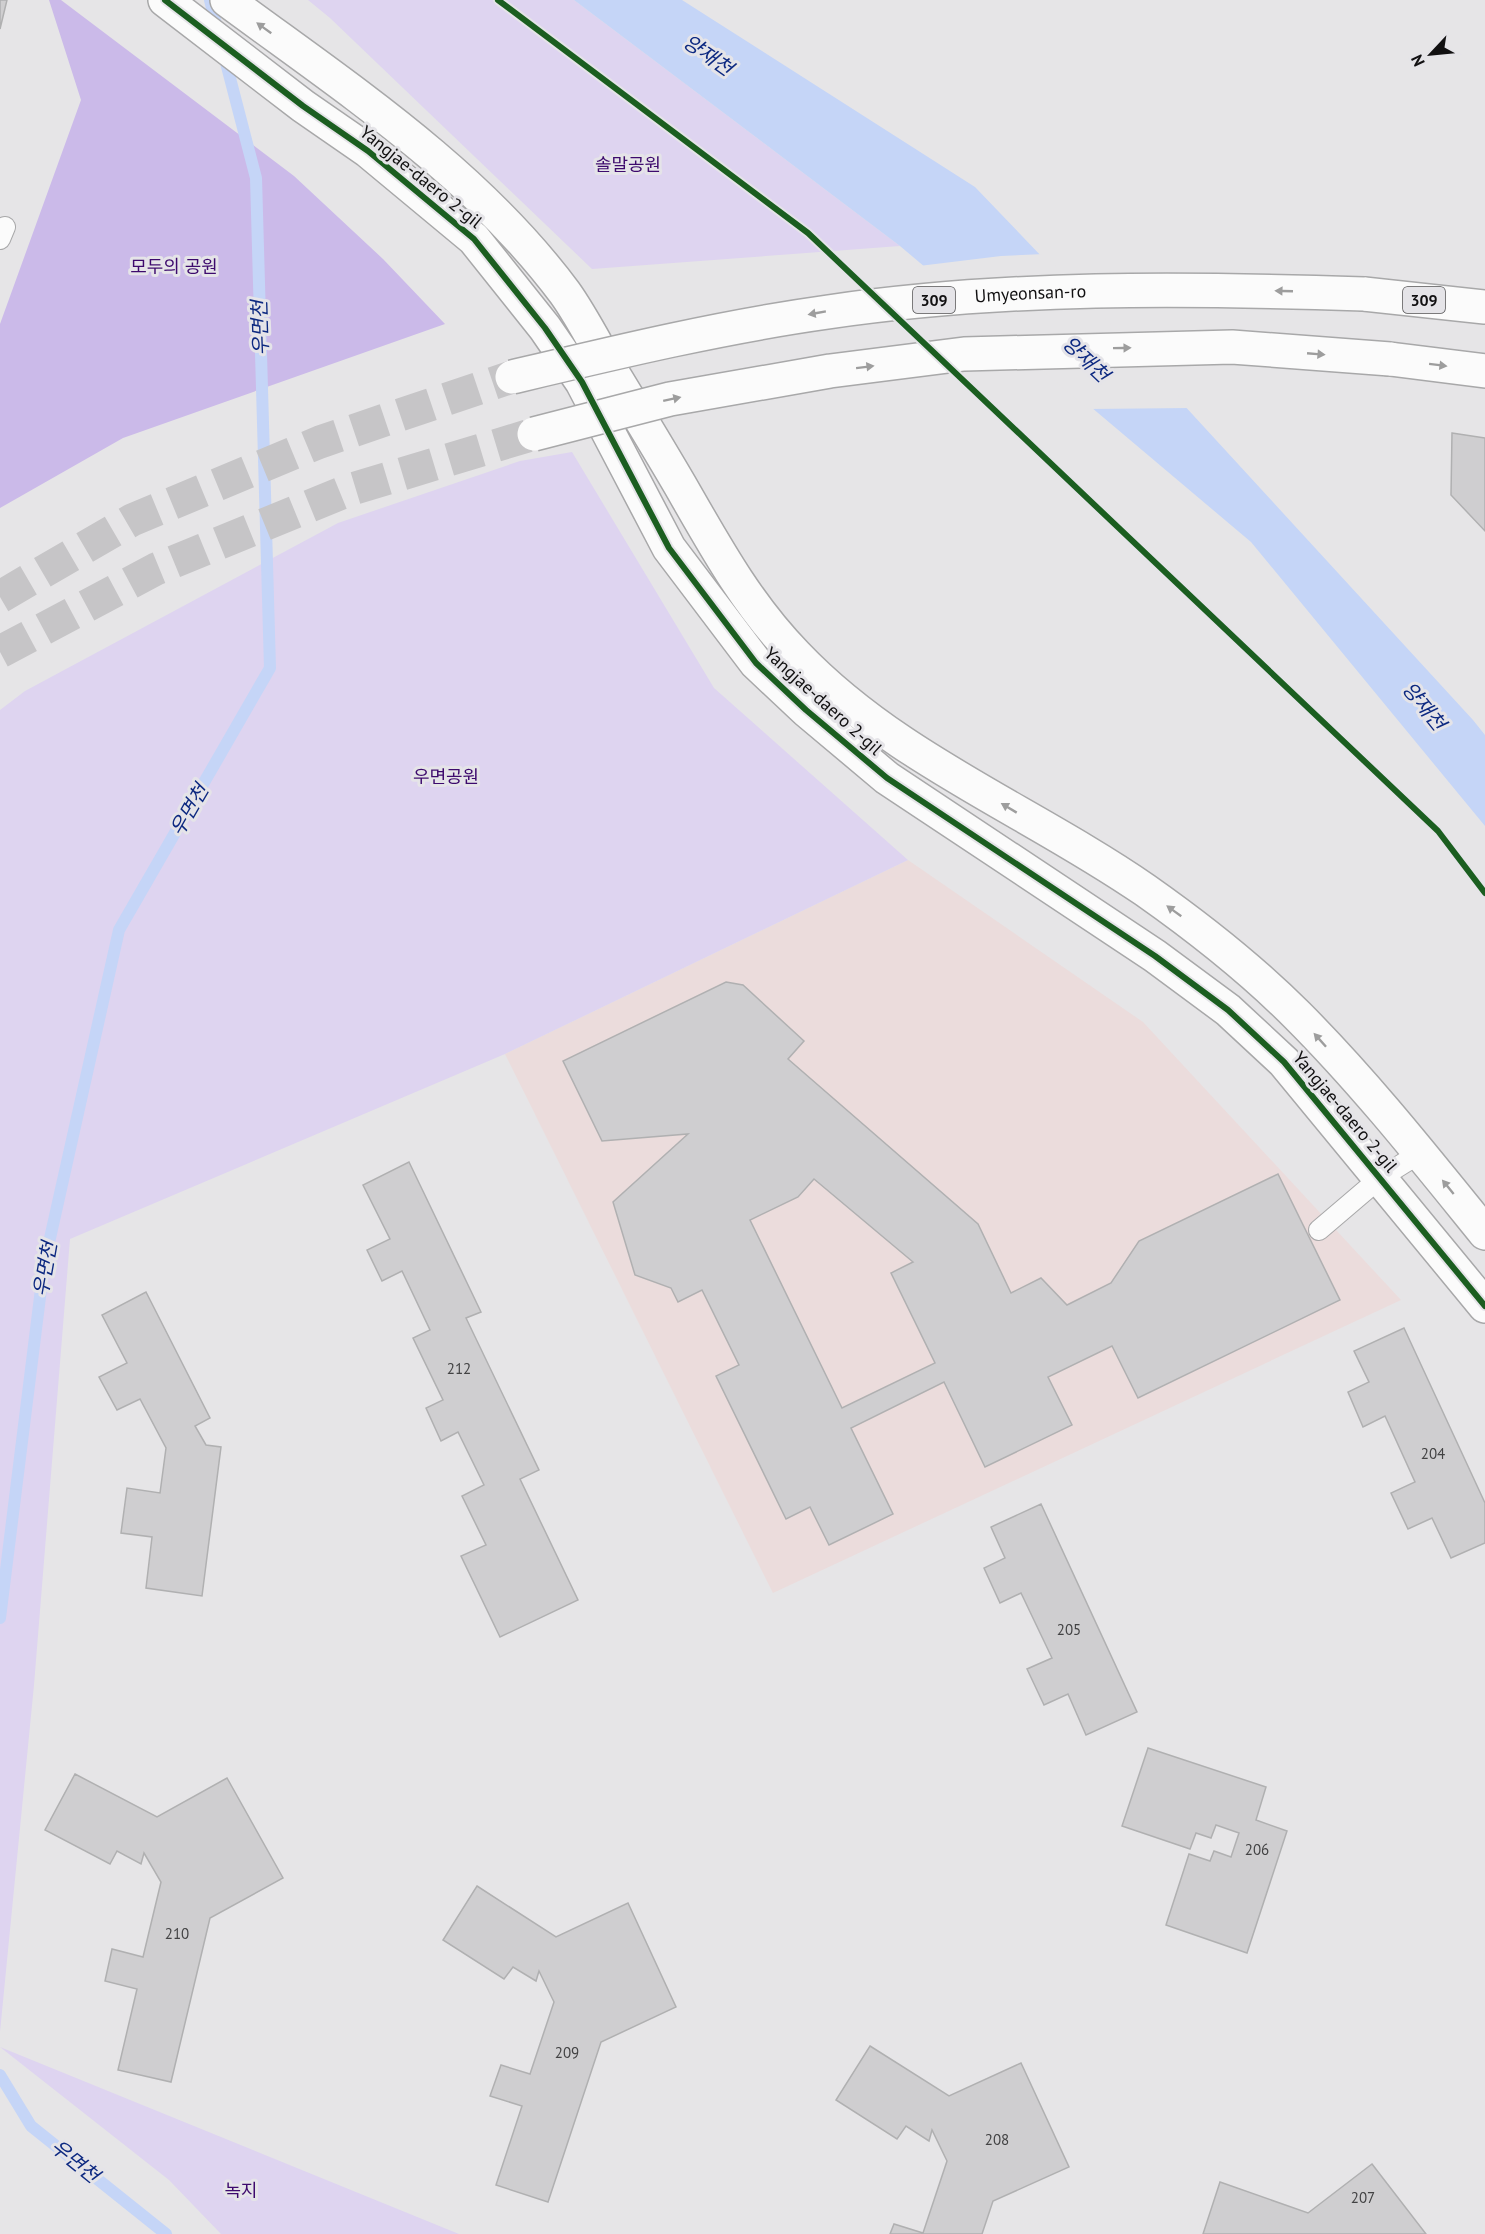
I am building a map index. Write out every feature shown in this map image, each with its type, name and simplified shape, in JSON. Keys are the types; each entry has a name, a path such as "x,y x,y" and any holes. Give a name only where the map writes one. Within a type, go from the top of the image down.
{"main road":[{"name":"Yangjae-daero 2-gil","path":"165,0 303,106 368,151 474,239 582,382 669,548 756,663 806,710 887,778 1155,956 1228,1010 1284,1062 1485,1306"},
{"name":"Yangjae-daero 2-gil","path":"226,0 394,124 461,180 518,239 566,294 716,551 750,604 796,656 842,698 898,741 1141,887 1214,940 1296,1014 1420,1153 1485,1233"},
{"name":"Umyeonsan-ro","path":"512,377 664,340 828,312 930,300 1047,291 1175,289 1364,294 1485,307"},
{"path":"534,434 670,399 830,371 964,354 1232,347 1390,359 1485,371"}],"lane":[{"path":"1318,1230 1380,1178 1420,1153"}],"shaded area":[{"path":"908,860 1143,1022 1401,1300 773,1593 505,1054"}],"green space":[{"name":"모두의 공원","path":"49,0 61,0 294,176 383,259 445,324 123,438 0,508 0,324 81,100"},
{"name":"솔말공원","path":"308,0 574,0 900,246 592,269 330,18"},
{"name":"우면공원","path":"572,452 714,688 908,860 505,1054 70,1239 34,1685 0,2032 0,710 25,691 338,523 520,461"},
{"name":"녹지","path":"0,2047 459,2234 221,2234 169,2180"}],"water":[{"name":"양재천","path":"574,0 682,0 975,187 1182,403 1485,735 1485,826 1251,542 900,246"}],"pier":[{"path":"1044,254 1190,408 1088,409 919,266 1001,256"}],"building":[{"path":"0,0 7,0 0,29"},
{"path":"1452,433 1485,438 1485,531 1451,495"},
{"path":"726,982 743,985 804,1041 788,1059 978,1224 1011,1293 1041,1278 1067,1305 1111,1283 1139,1241 1278,1174 1340,1300 1138,1398 1112,1346 1048,1377 1072,1425 985,1467 944,1382 851,1428 893,1514 829,1545 810,1507 786,1519 716,1376 739,1365 702,1290 678,1302 671,1288 635,1275 613,1202 688,1134 602,1141 563,1061","holes":["814,1179 913,1262 891,1273 935,1363 842,1408 750,1220 798,1197"]},
{"path":"409,1162 481,1312 466,1318 539,1470 520,1479 578,1600 500,1637 461,1556 486,1545 462,1496 484,1485 458,1432 441,1441 426,1408 443,1400 413,1338 430,1330 402,1271 382,1281 367,1250 390,1239 363,1185"},
{"path":"146,1292 210,1418 195,1426 206,1445 221,1447 202,1596 146,1588 152,1537 121,1533 127,1488 160,1493 166,1448 140,1399 117,1410 99,1377 127,1363 102,1315"},
{"path":"1404,1328 1485,1503 1485,1543 1451,1558 1432,1518 1408,1529 1391,1493 1415,1482 1385,1416 1363,1427 1348,1392 1369,1382 1354,1351"},
{"path":"1041,1504 1137,1712 1086,1735 1068,1694 1044,1705 1027,1669 1052,1658 1021,1593 1000,1603 984,1568 1005,1558 991,1527"},
{"path":"1148,1748 1266,1787 1256,1820 1287,1831 1247,1953 1166,1925 1189,1854 1210,1861 1214,1851 1231,1857 1239,1833 1216,1825 1211,1838 1196,1833 1190,1849 1122,1826"},
{"path":"75,1774 157,1817 227,1778 283,1878 210,1918 171,2082 118,2070 137,1989 105,1981 112,1949 143,1957 161,1882 144,1853 141,1864 117,1851 110,1864 45,1830"},
{"path":"477,1886 556,1937 628,1903 676,2007 601,2042 548,2202 496,2185 522,2106 490,2096 501,2065 530,2074 554,2002 539,1971 536,1981 513,1967 504,1979 443,1940"},
{"path":"870,2046 949,2096 1021,2063 1069,2167 993,2201 982,2234 890,2234 894,2224 923,2233 947,2161 932,2130 929,2141 906,2126 897,2139 836,2100"},
{"path":"1372,2164 1426,2234 1203,2234 1220,2182 1308,2213"}],"waterway":[{"name":"우면천","path":"210,0 218,32"},
{"name":"우면천","path":"0,1618 44,1265 119,930 270,668 256,178 224,55"},
{"name":"우면천","path":"0,2075 31,2126 166,2234"}],"tunnel":[{"path":"0,597 132,520 320,442 512,377"},
{"path":"0,652 156,569 349,490 534,434"}],"cycle path":[{"path":"165,0 303,106 368,151 474,239 545,328 582,382 669,548 756,663 806,710 887,778 1155,956 1228,1010 1284,1062 1485,1306"},
{"path":"498,0 808,233 1438,831 1485,893"}]}
